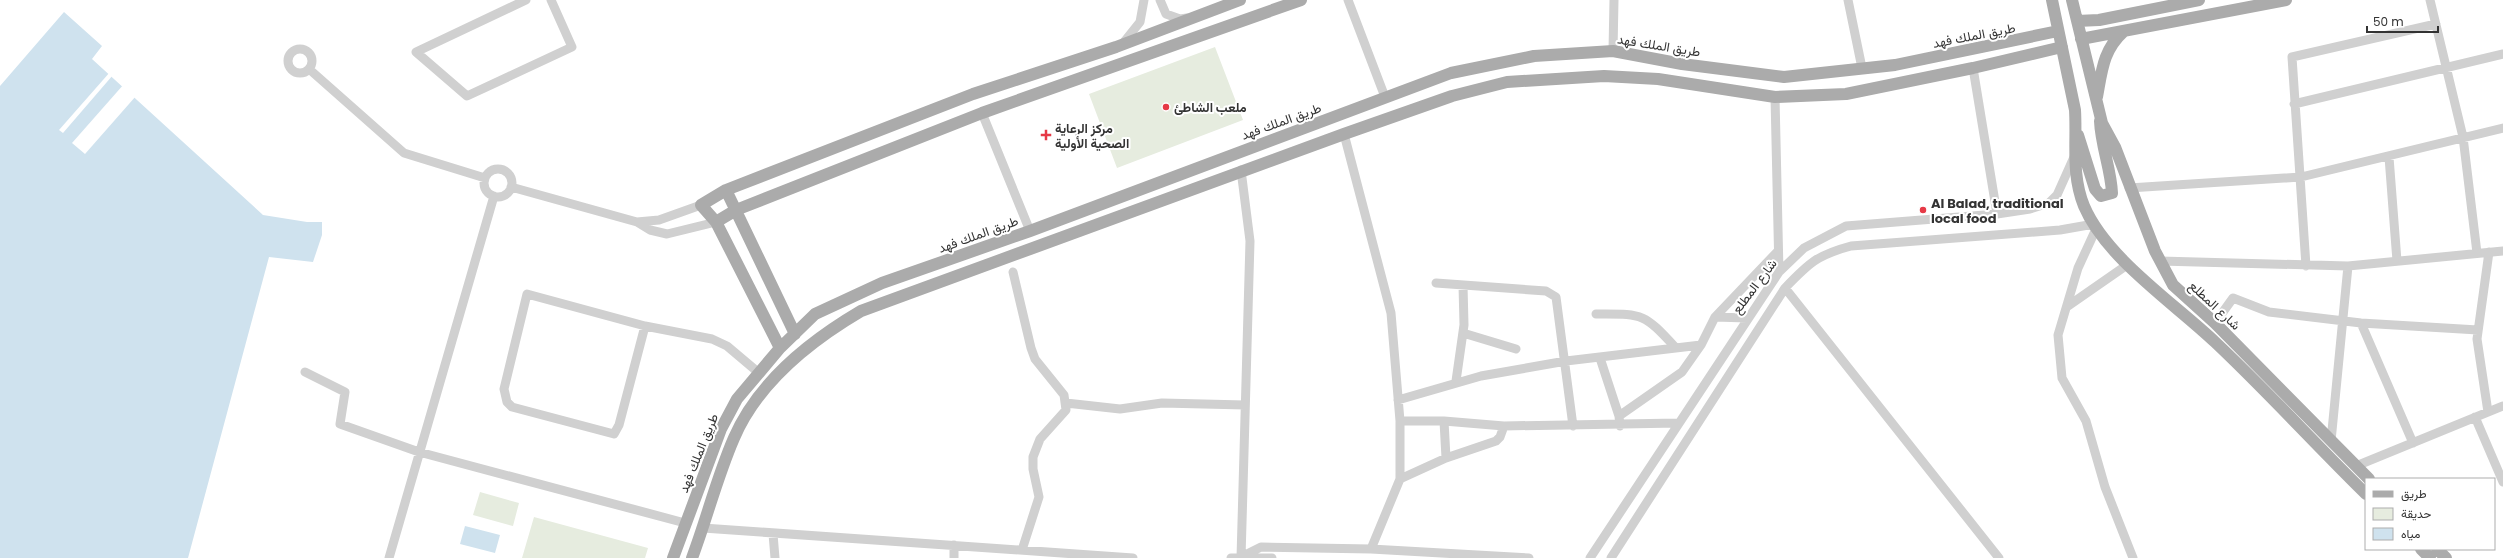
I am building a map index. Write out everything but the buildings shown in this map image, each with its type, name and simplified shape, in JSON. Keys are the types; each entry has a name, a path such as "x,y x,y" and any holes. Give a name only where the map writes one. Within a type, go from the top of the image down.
{"main road":[{"path":"780,348 716,222 701,205 726,190 974,94 1116,47 1240,0"},
{"path":"716,222 736,210 982,113 1301,0"},
{"path":"2052,0 2075,110 2076,128 2095,189 2101,196 2109,196 2112,193 2112,185 2101,140 2097,97 2106,53 2112,42 2125,30"},
{"path":"2072,0 2098,110"},
{"path":"2077,21 2099,20 2199,0"},
{"path":"2081,39 2286,0"},
{"path":"2099,20 2095,28 2100,36"},
{"name":"طريق الملك فهد","path":"672,558 721,429 737,399 780,348 816,314 882,283 1030,231 1159,181 1451,73 1534,56 1613,51 1682,64 1784,76 1895,65 2058,31"},
{"path":"2023,39 2031,44 2031,51 2028,55"},
{"path":"692,558 734,437 750,408 777,376 825,332 861,311 1242,170 1452,96 1507,82 1604,76 1658,79 1775,97 1846,94 1973,68 2062,46"},
{"name":"شارع المطلع","path":"2098,110 2160,261 2174,286 2215,323 2367,478"},
{"name":"شارع المطلع","path":"2076,128 2074,157 2077,185 2084,206 2095,226 2128,265 2215,342 2365,493"},
{"path":"1159,181 1166,198"},
{"path":"726,190 795,334"},
{"path":"2422,550 2430,558"},
{"path":"2438,550 2446,558"}],"street":[{"path":"526,0 416,52 468,96 572,48 551,0"},
{"path":"1116,47 1128,38 1140,22 1144,0"},
{"path":"1160,0 1162,8 1173,17 1194,17"},
{"path":"1348,0 1385,97"},
{"path":"1613,51 1614,0"},
{"path":"1848,0 1862,68"},
{"path":"2430,0 2463,138 2477,253"},
{"path":"2306,266 2292,57 2436,24"},
{"path":"2294,104 2503,54"},
{"path":"1973,68 1997,214"},
{"path":"309,70 404,153 485,178"},
{"path":"1775,97 1779,272"},
{"path":"982,113 1030,231"},
{"path":"2129,188 2301,177 2389,157 2503,128"},
{"path":"1344,134 1392,313 1400,421 1400,479 1371,549"},
{"name":"شارع المطلع","path":"1590,558 1747,318 1779,272 1804,248 1846,226 1997,214 2030,209 2049,203 2057,195 2074,157"},
{"path":"2389,157 2397,261"},
{"path":"502,170 509,174 511,186 506,193 494,196 487,191 485,178 490,171 502,170"},
{"path":"1241,558 1250,241 1242,170"},
{"path":"511,186 637,222 650,230 667,234 716,222"},
{"path":"389,558 494,196"},
{"path":"637,222 659,220 701,205"},
{"path":"2095,226 2078,268 2068,306 2058,335 2062,378 2086,422 2104,487 2133,558"},
{"name":"شارع المطلع","path":"1611,558 1785,288 1802,270 1824,253 1851,246 2095,226"},
{"path":"1619,421 1678,376 1701,345 1715,317 1778,251"},
{"path":"2160,261 2348,266 2503,251"},
{"path":"2488,412 2477,339 2489,252"},
{"path":"2068,306 2128,265"},
{"path":"2331,441 2344,321 2348,266"},
{"path":"1013,272 1033,354 1064,395 1066,403 1066,410 1040,439 1033,457 1033,469 1039,497 1022,550"},
{"path":"1436,283 1552,293 1556,297 1566,361 1573,426"},
{"path":"1456,381 1464,333 1463,285"},
{"path":"1785,288 1999,558"},
{"path":"645,326 619,425 614,434 512,407 507,402 504,389 527,294 645,326 712,339 728,346 759,373"},
{"path":"2215,323 2233,298 2269,312 2361,324 2478,330"},
{"path":"1596,314 1630,314 1643,317 1654,325 1675,347"},
{"path":"1715,317 1747,318"},
{"path":"2361,324 2413,443"},
{"path":"1464,333 1516,349"},
{"path":"1398,400 1456,381 1566,361 1701,345"},
{"path":"1600,358 1619,421"},
{"path":"305,372 345,392 340,424 419,452 685,523"},
{"path":"1066,403 1120,409 1162,403 1245,405"},
{"path":"2356,466 2503,406"},
{"path":"2475,417 2503,482"},
{"path":"1400,421 1444,421 1504,426 1573,426 1619,421 1678,423"},
{"path":"1444,421 1446,458"},
{"path":"1400,479 1446,458 1496,441 1500,437 1504,426"},
{"path":"703,528 1133,558"},
{"path":"773,534 775,558"},
{"path":"954,545 954,558"},
{"path":"1241,558 1261,547 1371,549 1529,558"},
{"path":"1231,558 1272,558"}],"green space":[{"name":"ملعب الشاطئ","path":"1215,47 1243,120 1117,168 1089,94"},
{"path":"480,492 519,503 513,526 473,515"},
{"path":"534,517 648,548 645,558 522,558"}],"water":[{"path":"64,12 102,46 92,59 263,215 307,222 322,222 322,235 313,262 269,257 188,558 0,558 0,86"},
{"path":"465,526 500,535 495,553 460,544"}],"pier":[{"path":"110,72 113,75 63,133 59,130"},
{"path":"124,84 136,96 85,154 72,143"}],"place":[{"name":"ملعب الشاطئ","path":"1166,107"},
{"name":"مركز الرعاية الصحية الأولية","path":"1046,135"},
{"name":"Al Balad, traditional local food","path":"1923,210"}]}
